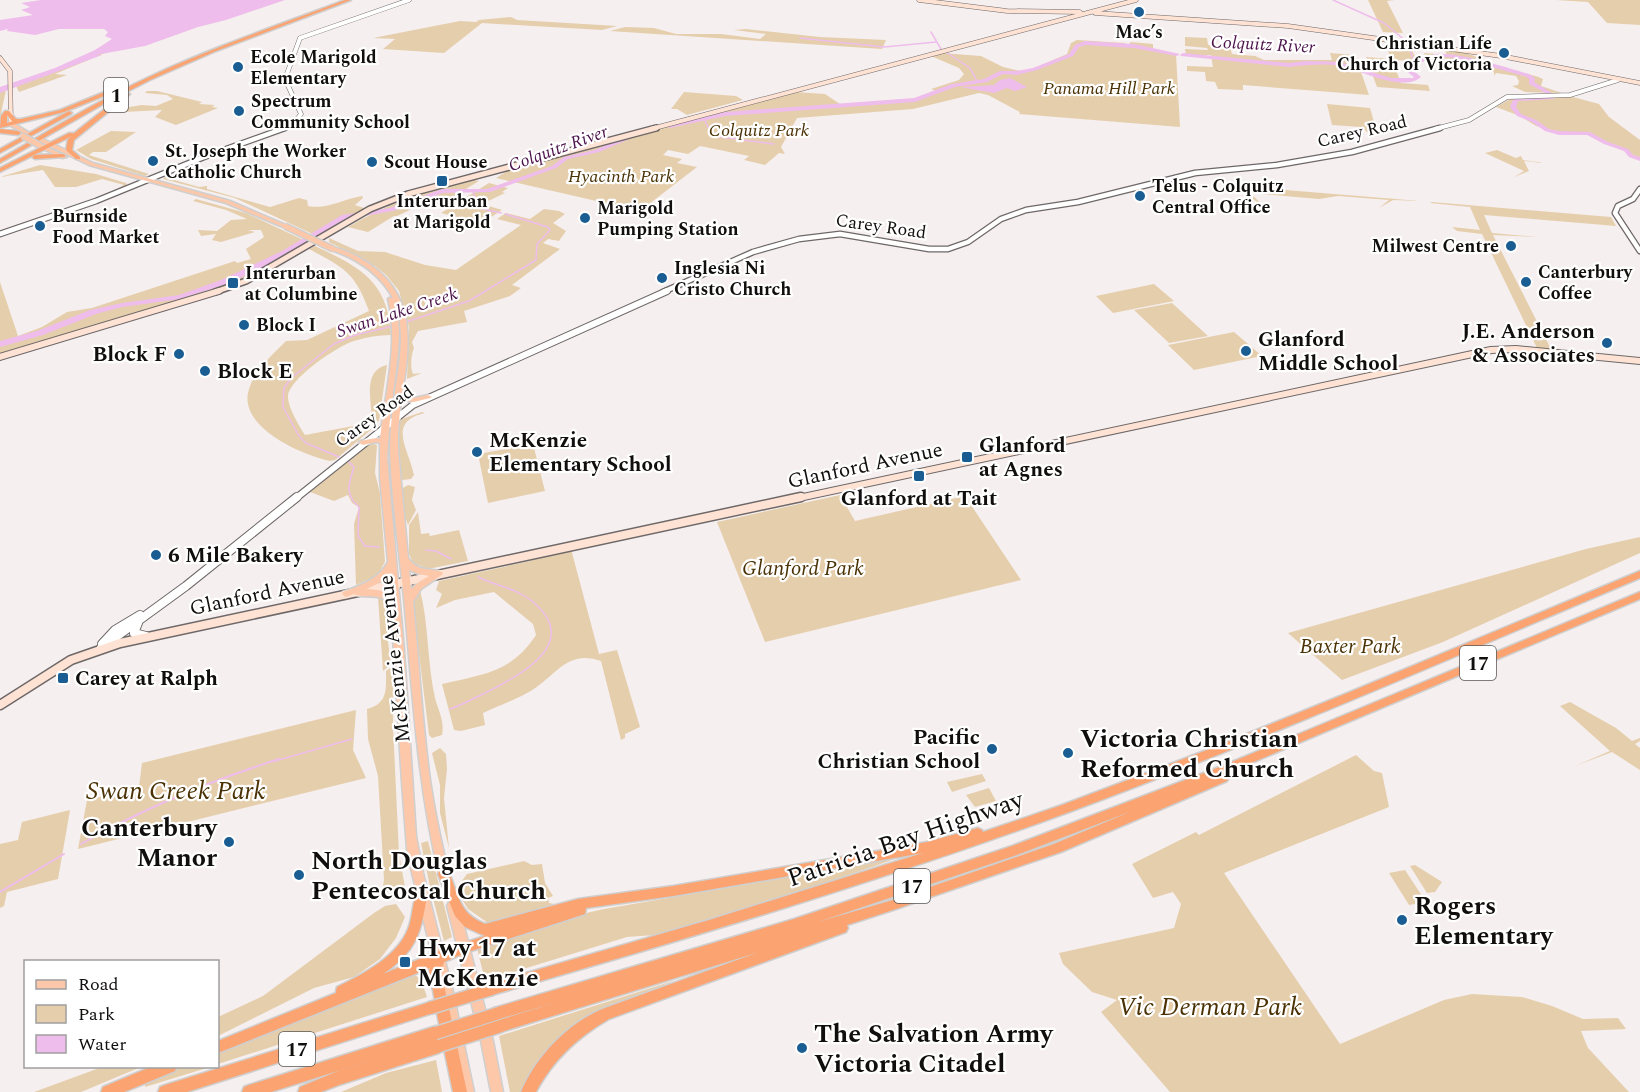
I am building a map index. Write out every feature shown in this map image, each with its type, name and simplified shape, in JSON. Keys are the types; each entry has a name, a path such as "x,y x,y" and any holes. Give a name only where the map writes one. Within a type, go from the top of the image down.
{"highway":[{"name":"1","path":"0,159 125,88 228,43 345,0"},
{"name":"1","path":"0,159 114,96 186,62 350,0"},
{"path":"78,158 69,150 69,142 125,96 156,77 238,41"},
{"path":"0,126 79,105 167,65 228,43"},
{"path":"0,151 107,93"},
{"path":"0,126 4,123 4,116 7,112 15,120 35,118"},
{"path":"0,170 43,145 52,145 96,118"},
{"path":"0,131 23,134"},
{"path":"18,161 39,156 63,156"},
{"name":"Patricia Bay Highway","path":"165,1092 429,1008 828,890 1012,828 1166,771 1639,575"},
{"name":"Patricia Bay Highway","path":"500,1020 932,880 1131,807 1317,732 1640,594"},
{"path":"305,1092 437,1039 894,906 1057,848 1285,751 1317,732"},
{"path":"444,874 459,912 469,923 485,930 578,904 744,880 951,842 1147,773 1166,771"},
{"path":"320,1005 379,971 392,960 414,929 421,896"},
{"path":"219,1047 464,948 562,914 639,896"},
{"path":"528,1092 550,1056 585,1025 605,1014 853,924 894,906"},
{"path":"439,957 435,971 460,1092"},
{"name":"17","path":"249,1092 437,1039"},
{"path":"108,1092 165,1068"}],"main road":[{"path":"919,0 1007,11 1085,12 1288,26 1501,56 1640,83"},
{"path":"0,357 212,294 246,281 369,210 408,194 505,166 1136,0"},
{"path":"1100,9 1107,14"},
{"path":"1066,11 1073,13 1074,16"},
{"path":"0,58 8,65 11,81 12,89 7,112 10,127 23,134"},
{"name":"McKenzie Avenue","path":"11,124 23,134 63,156 91,164"},
{"name":"McKenzie Avenue","path":"52,145 91,164 145,181 228,202 285,226 333,249 363,267 382,284 392,302 399,324 398,413 393,448 426,791 444,874 488,1041 497,1092"},
{"name":"McKenzie Avenue","path":"399,324 384,442 411,837 421,896 439,957 468,1092"},
{"name":"Glanford Avenue","path":"101,648 1491,350 1516,349 1640,361"},
{"path":"398,391 400,397 404,399 429,398"},
{"path":"363,443 372,440 384,442"},
{"path":"404,558 415,570 439,574"},
{"path":"346,594 377,582 388,571 392,560"},
{"path":"409,606 410,596 418,587 426,579 439,574"},
{"path":"346,594 384,595 392,599 396,607"},
{"name":"Carey Road","path":"0,705 64,664 101,648"}],"street":[{"path":"0,234 96,201 204,157 279,131 294,123 301,116 301,111 285,79 300,38 409,0"},
{"name":"Carey Road","path":"101,648 186,586 385,426 398,413 721,264 777,244 818,235 846,234 929,249 948,249 964,244 990,225 1021,212 1078,202 1195,173 1277,165 1365,149 1469,120 1507,97 1570,95 1618,80"},
{"path":"1640,189 1634,199 1618,206 1615,213 1640,250"},
{"path":"388,400 391,410 398,413"},
{"path":"146,614 135,626 134,633 140,636 155,635"}],"green space":[{"path":"1368,0 1395,0 1387,1 1403,33 1383,32"},
{"path":"1556,0 1640,0 1640,25 1607,23 1588,2"},
{"path":"511,17 517,20 617,26 602,30 482,23 444,53 383,49 395,39 373,38 460,21 476,22"},
{"path":"625,27 654,28 676,34 721,34 760,39 766,34 734,30 886,40 882,49 610,31"},
{"path":"1185,37 1207,38 1208,45 1230,47 1232,54 1255,56 1264,60 1332,60 1330,53 1355,55 1369,95 1243,85 1243,90 1218,89 1215,82 1206,81 1205,72 1187,71 1187,66 1213,67 1211,55 1186,56 1185,49 1208,50 1185,46"},
{"path":"1077,40 1125,43 1126,46 1130,46 1130,42 1153,44 1153,49 1176,54 1180,127 1019,114 1020,112 988,95 979,93 913,109 797,118 781,147 785,154 779,153 765,165 744,160 749,156 700,146 688,154 668,150 663,155 682,159 677,163 697,167 640,211 496,178 515,166 602,143 613,145 623,138 795,92 825,94 840,104 853,105 914,101 936,91 931,89 959,80 964,74 959,68 931,56 942,53 981,56 1003,67 1025,72 1067,54 1071,43"},
{"path":"1387,48 1412,50 1417,61 1392,60 1401,83 1428,85 1430,91 1377,87 1366,57 1391,59"},
{"path":"1444,49 1466,53 1502,68 1543,79 1541,86 1562,93 1525,92 1512,86 1518,85 1519,81 1516,76 1496,73 1494,76 1494,72 1453,59 1444,58 1427,62 1424,53 1447,55"},
{"path":"101,51 105,53 55,74 67,75 19,92 16,86 6,90 0,118 0,92"},
{"path":"157,91 202,102 199,104 215,105 212,107 218,108 176,125 155,117 162,110 124,112 123,108 142,105 156,106 173,99 167,95 145,93"},
{"path":"684,92 736,96 743,100 687,115 677,109 671,109"},
{"path":"1573,97 1599,104 1609,117 1640,140 1640,158 1587,134 1573,133 1572,135 1536,126 1520,116 1496,107 1512,98"},
{"path":"1327,104 1370,108 1376,129 1371,128 1373,131 1367,132 1361,127 1332,125"},
{"path":"111,131 136,132 106,152 93,152 89,155 149,174 145,176 91,159 76,150"},
{"path":"1497,150 1516,158 1521,156 1523,160 1545,163 1524,161 1529,171 1514,177 1524,171 1485,153"},
{"path":"40,165 96,174 127,185 108,194 124,185 102,179 76,187 55,187 43,170 0,177"},
{"path":"168,174 167,178 199,187 207,186 207,189 270,207 299,198 307,200 308,206 322,207 362,196 363,198 355,205 367,209 319,237 235,198 163,179"},
{"path":"469,179 479,181 433,209 418,206 394,216 368,232 348,227 377,211 407,199"},
{"path":"489,183 508,188 502,192 505,193 482,204 502,210 482,223 441,213"},
{"path":"1235,186 1420,201 1393,200 1379,208 1389,200 1338,196 1319,199 1250,193 1268,210"},
{"path":"196,199 246,213 310,243 262,271 224,286 0,355 0,282 18,336 42,327 67,312 92,308 235,261 237,263 251,259 246,249 264,237 261,230 248,230 255,232 221,242 212,240 216,234 201,236 198,230 217,231 231,220 247,219 226,210 193,201"},
{"path":"1430,203 1611,217 1616,226 1484,215 1492,233 1537,237 1493,235 1551,349 1537,348 1482,234 1457,231 1452,227 1480,230 1470,207"},
{"path":"544,209 565,214 553,223 566,231 559,241 548,239 543,243 560,249 512,285 521,288 510,296 464,311 467,322 418,331 412,342 414,348 411,368 413,374 422,373 407,379 409,327 399,291 375,266 329,242 329,238 358,251 385,252 425,265 456,270 521,225 497,219 506,213 530,219"},
{"path":"315,246 345,261 369,278 384,301 391,335 363,338 337,349 305,372 290,390 288,397 290,406 305,435 364,424 363,429 372,429 335,460 330,461 304,453 276,438 254,418 248,406 248,393 254,378 286,341 307,340 369,311 353,279 340,267 309,249"},
{"path":"1154,284 1174,301 1113,313 1096,296"},
{"path":"1172,303 1208,336 1169,343 1134,310"},
{"path":"1234,332 1262,356 1194,370 1168,345"},
{"path":"387,365 379,421 366,423 372,419 371,379 379,368"},
{"path":"425,413 413,417 406,423 403,430 403,438 414,475 411,479 403,480 400,478 397,452 399,420"},
{"path":"371,443 377,445 375,473 380,493 385,562 377,576 356,585 354,524 359,507 352,503 348,495 334,501 310,492"},
{"path":"533,444 545,491 488,503 478,454"},
{"path":"408,485 415,487 412,500 416,510 408,525 403,511 401,489"},
{"name":"Glanford Park","path":"840,495 855,521 965,496 1021,580 765,642 717,522"},
{"path":"418,512 421,534 429,533 430,536 459,530 468,561 428,569 413,563 409,554 409,525"},
{"name":"Baxter Park","path":"1640,537 1640,553 1443,642 1342,680 1288,633 1586,549"},
{"path":"571,549 599,654 617,650 640,727 625,734 625,738 621,740 601,661 589,658 569,662 527,693 483,713 485,725 461,731 454,730 442,684 483,674 506,665 526,648 536,635 533,624 494,592 455,600 436,608 442,594 436,590 439,581 530,561"},
{"path":"420,590 432,684 443,725 442,735 432,738 429,735 413,605"},
{"path":"378,597 388,603 389,613 387,635 391,664 383,671"},
{"path":"393,666 393,726 399,854 405,887 382,892 384,880 378,776 368,739 367,709 382,699 386,690 386,671"},
{"path":"1570,702 1616,728 1632,741 1640,738 1640,741 1635,744 1640,748 1640,770 1612,752 1575,766 1610,751 1560,706"},
{"name":"Swan Creek Park","path":"356,710 353,750 366,778 78,849 87,800 139,787 142,763"},
{"path":"440,748 446,754 444,798 449,848 440,813 440,785 432,753"},
{"name":"Vic Derman Park","path":"1356,755 1374,771 1382,773 1389,807 1224,873 1340,1044 1444,1000 1472,994 1522,997 1583,1019 1618,1018 1626,1029 1581,1031 1588,1048 1629,1092 1170,1092 1101,1012 1117,1000 1092,992 1063,964 1059,953 1174,928 1181,904 1173,892 1153,898 1132,864 1196,832 1199,835"},
{"path":"982,774 986,781 952,792 947,782"},
{"path":"989,788 996,801 975,807 966,795"},
{"name":"Swan Creek Park","path":"70,810 58,879 7,892 4,906 0,908 0,844 18,840 22,822"},
{"path":"428,841 452,937 444,941 421,843"},
{"path":"895,859 692,924 654,935 627,937 485,981 477,948 582,914"},
{"path":"524,861 532,865 542,864 545,883 553,896 548,898 549,903 555,904 488,923 468,909 458,886 467,874"},
{"path":"1415,865 1442,882 1435,892 1427,893 1410,866"},
{"path":"1405,870 1426,902 1409,905 1389,873"},
{"path":"396,904 405,917 396,938 380,959 354,977 314,988 219,1036 219,1017 263,996 385,906"},
{"path":"413,974 421,979 427,997 219,1064 219,1052"},
{"path":"676,980 601,1010 523,1092 510,1092 499,1036"},
{"path":"436,1060 442,1092 341,1092 386,1073"},
{"path":"99,1068 139,1068 81,1092 34,1092"},
{"path":"179,1068 207,1068 145,1087 145,1081"}],"water":[{"path":"41,0 285,0 145,46 96,55 102,55 0,93 0,87 55,68 95,50 112,39 105,36 108,32 104,29 59,29 35,35 7,31 8,29 0,31 0,20 33,15 21,10 30,7 21,3"},
{"path":"1010,78 1027,87 1015,91 1007,88 994,93 960,87 994,85 1000,80"}],"waterway":[{"path":"1333,0 1384,23 1406,41"},
{"path":"931,32 941,49"},
{"path":"800,38 884,47 936,42"},
{"name":"Colquitz River","path":"670,126 725,114 915,100 954,85 985,81 1002,72 1017,73 1035,69 1071,55 1077,46 1085,43 1134,46 1177,54"},
{"path":"1409,45 1413,59 1418,64"},
{"path":"946,52 970,68 977,81"},
{"name":"Colquitz River","path":"1183,55 1289,65 1340,64 1391,80 1414,80 1418,77 1406,69 1406,66 1432,56 1448,55 1527,75 1532,78 1531,83 1550,94"},
{"name":"Colquitz River","path":"1516,99 1553,97"},
{"name":"Colquitz River","path":"1515,100 1513,107 1519,115 1547,130 1559,133 1588,133 1640,159"},
{"name":"Colquitz River","path":"702,118 706,122"},
{"path":"706,123 713,136 774,144"},
{"name":"Colquitz River","path":"0,344 40,333 93,312 122,305 180,297 224,282 285,253 345,217 391,210 442,191 488,191 554,167 566,158 597,151 637,134"},
{"name":"Swan Lake Creek","path":"473,192 479,208 501,213"},
{"name":"Swan Lake Creek","path":"406,322 469,301 536,260 537,244 550,230 548,227 505,214"},
{"name":"Swan Lake Creek","path":"339,457 306,443 299,436 283,407 284,388 291,378 334,344 355,335 393,326"},
{"name":"Swan Lake Creek","path":"348,461 354,467 349,488 351,498 359,507 358,536 365,546 379,547"},
{"name":"Swan Lake Creek","path":"426,550 436,551 451,559"},
{"name":"Swan Lake Creek","path":"450,709 513,678 528,668 549,645 551,631 546,617 532,601 519,593 478,577"},
{"name":"Swan Lake Creek","path":"275,761 352,739"},
{"name":"Swan Lake Creek","path":"81,844 178,796 279,759"},
{"name":"Swan Lake Creek","path":"0,892 64,854"}],"place":[{"name":"Mac’s","path":"1139,12"},
{"name":"Christian Life Church of Victoria","path":"1504,53"},
{"name":"Ecole Marigold Elementary","path":"238,67"},
{"name":"Spectrum Community School","path":"239,111"},
{"name":"St. Joseph the Worker Catholic Church","path":"153,161"},
{"name":"Scout House","path":"372,162"},
{"name":"Interurban at Marigold","path":"442,181"},
{"name":"Telus - Colquitz Central Office","path":"1140,196"},
{"name":"Marigold Pumping Station","path":"585,218"},
{"name":"Burnside Food Market","path":"40,226"},
{"name":"Milwest Centre","path":"1511,246"},
{"name":"Inglesia Ni Cristo Church","path":"662,278"},
{"name":"Canterbury Coffee","path":"1526,282"},
{"name":"Interurban at Columbine","path":"233,283"},
{"name":"Block I","path":"244,325"},
{"name":"J.E. Anderson & Associates","path":"1607,343"},
{"name":"Glanford Middle School","path":"1246,351"},
{"name":"Block F","path":"179,354"},
{"name":"Block E","path":"205,371"},
{"name":"McKenzie Elementary School","path":"477,452"},
{"name":"Glanford at Agnes","path":"967,457"},
{"name":"Glanford at Tait","path":"919,476"},
{"name":"6 Mile Bakery","path":"156,555"},
{"name":"Carey at Ralph","path":"63,678"},
{"name":"Pacific Christian School","path":"992,749"},
{"name":"Victoria Christian Reformed Church","path":"1068,753"},
{"name":"Canterbury Manor","path":"229,842"},
{"name":"North Douglas Pentecostal Church","path":"299,875"},
{"name":"Rogers Elementary","path":"1402,920"},
{"name":"Hwy 17 at McKenzie","path":"405,962"},
{"name":"The Salvation Army Victoria Citadel","path":"802,1048"}],"park label":[{"name":"Panama Hill Park","path":"1109,88"},
{"name":"Colquitz Park","path":"759,130"},
{"name":"Hyacinth Park","path":"621,176"}]}
